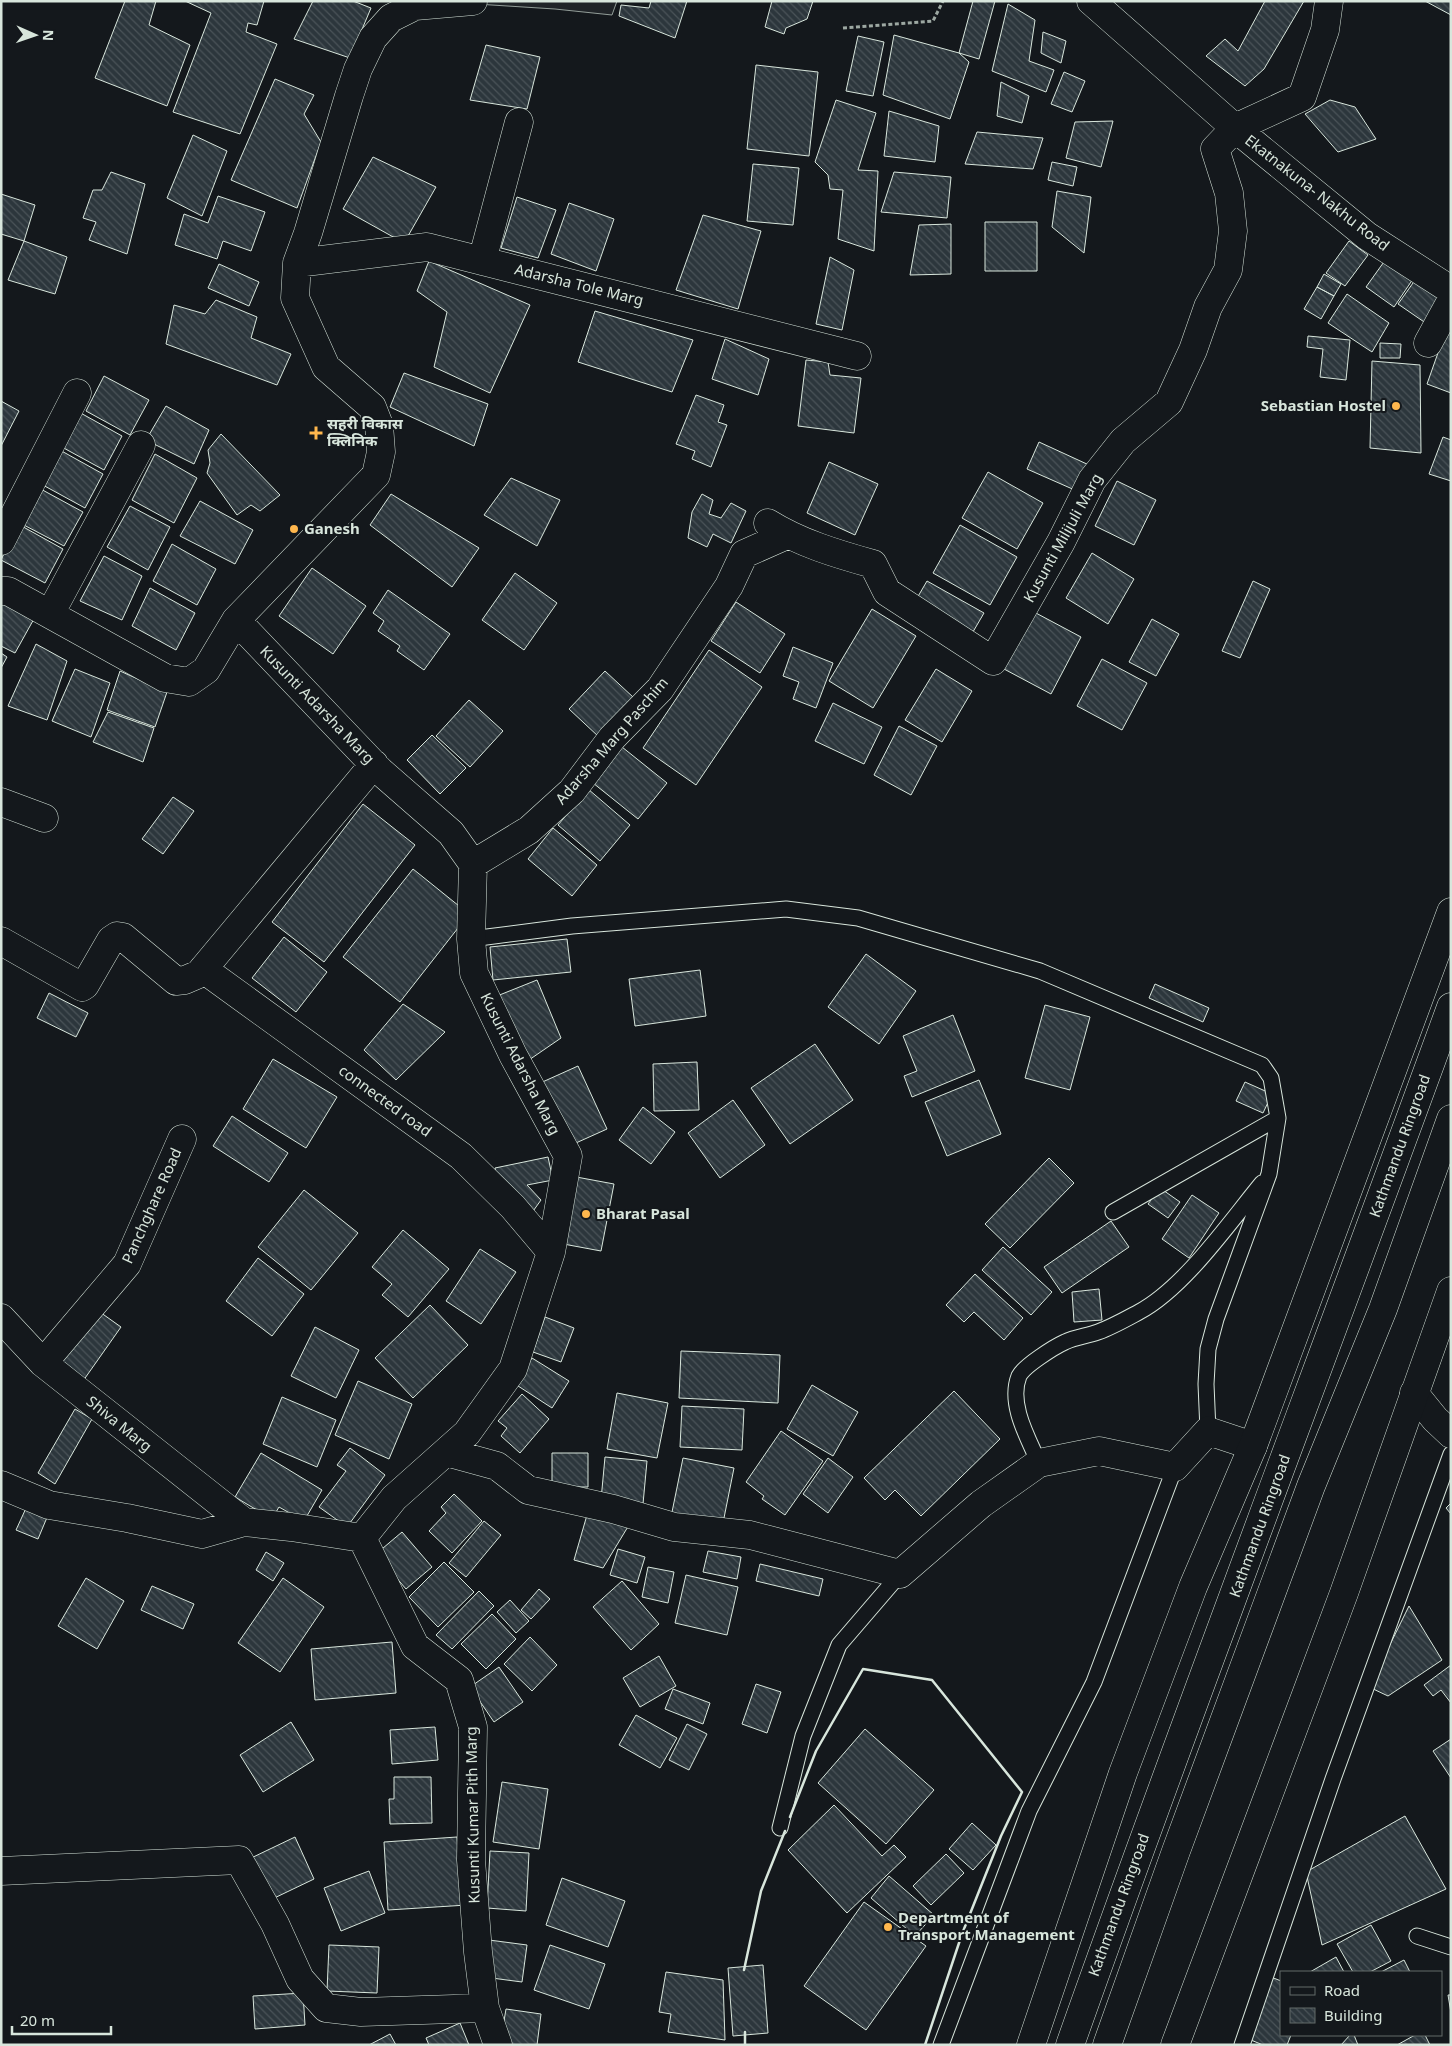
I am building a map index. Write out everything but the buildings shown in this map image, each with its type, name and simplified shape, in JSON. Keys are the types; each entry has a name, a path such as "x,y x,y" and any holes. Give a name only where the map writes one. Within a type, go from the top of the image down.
{"main road":[{"path":"1,591 8,591 165,678 190,682 206,670 236,620 376,475 381,452 379,425 372,407 326,368 295,298 297,263 355,78 373,38 391,18 415,6 473,1"},
{"name":"Ekatnakuna- Nakhu Road","path":"1091,1 1235,128 1367,236 1451,290"},
{"path":"1235,128 1302,97 1325,30 1329,1"},
{"path":"482,261 520,122"},
{"name":"Kusunti Milijuli Marg","path":"993,661 1061,542 1092,480 1123,441 1168,402 1193,350 1208,307 1228,270 1233,231 1229,193 1215,150 1235,128"},
{"name":"Adarsha Tole Marg","path":"297,263 427,247 857,356"},
{"path":"1428,343 1451,301"},
{"path":"1,541 77,394"},
{"path":"50,614 141,445"},
{"name":"Adarsha Marg Paschim","path":"473,864 529,830 572,791 612,738 660,689 729,586 744,554 778,529 838,554 873,564 887,592 993,661"},
{"name":"Kusunti Adarsha Marg","path":"236,620 374,764 451,833 473,864 471,938 474,973 513,1056 568,1156 551,1252 513,1369 467,1433 394,1498 362,1538"},
{"path":"1,942 82,987 85,985 111,940 117,936 123,937 176,981 185,980 199,974 374,764"},
{"path":"1,802 44,818"},
{"path":"1031,2045 1123,1773 1192,1586 1253,1446 1451,912"},
{"name":"connected road","path":"202,969 461,1156 513,1207 551,1252"},
{"name":"Kathmandu Ringroad","path":"1070,2045 1144,1837 1451,1007"},
{"path":"1106,2045 1312,1486 1383,1309 1451,1119"},
{"name":"Panchghare Road","path":"43,1363 127,1264 182,1139"},
{"path":"1175,2045 1276,1780 1451,1291"},
{"name":"Shiva Marg","path":"1,1318 43,1363 244,1522"},
{"path":"1414,1393 1435,1419 1451,1434"},
{"path":"446,1452 497,1466 528,1490 613,1509 674,1527 750,1535 900,1574 981,1504 1039,1463 1099,1451 1175,1467 1208,1431 1253,1446"},
{"path":"1,1485 49,1505 127,1518 202,1534 244,1522 362,1538"},
{"name":"Kusunti Kumar Pith Marg","path":"362,1538 415,1646 459,1680 473,1727 471,1860 478,1952 486,2008 498,2045"},
{"path":"1,1872 239,1860 275,1924 300,1978 326,2008 361,2012 486,2008"}],"lane":[{"path":"471,938 572,926 786,909 858,918 1040,971 1262,1065 1271,1078 1278,1118 1269,1174 1216,1319 1208,1349 1206,1384 1208,1431"},
{"path":"1113,1212 1278,1118"},
{"path":"1039,1463 1018,1412 1016,1390 1020,1374 1034,1361 1065,1342 1098,1332 1140,1312 1162,1297 1203,1255 1269,1174"},
{"path":"1242,2045 1332,1779 1451,1454"},
{"path":"941,2045 1029,1811 1094,1682 1175,1467"},
{"path":"780,1828 803,1736 839,1645 900,1574"},
{"path":"1417,1936 1451,1947"}],"path":[{"path":"843,28 934,21 943,1"}],"shaded area":[{"path":"428,1 617,1 612,15 555,9"}],"wall":[{"path":"790,1817 816,1751 863,1669 932,1680 1022,1792 1001,1836 962,1934 925,2045"},
{"path":"744,1970 761,1891 785,1831"},
{"path":"745,2032 745,2045"}],"place":[{"name":"Sebastian Hostel","path":"1396,406"},
{"name":"सहरी विकास क्लिनिक","path":"316,433"},
{"name":"Ganesh","path":"294,529"},
{"name":"Bharat Pasal","path":"586,1214"},
{"name":"Department of Transport Management","path":"888,1927"}]}
